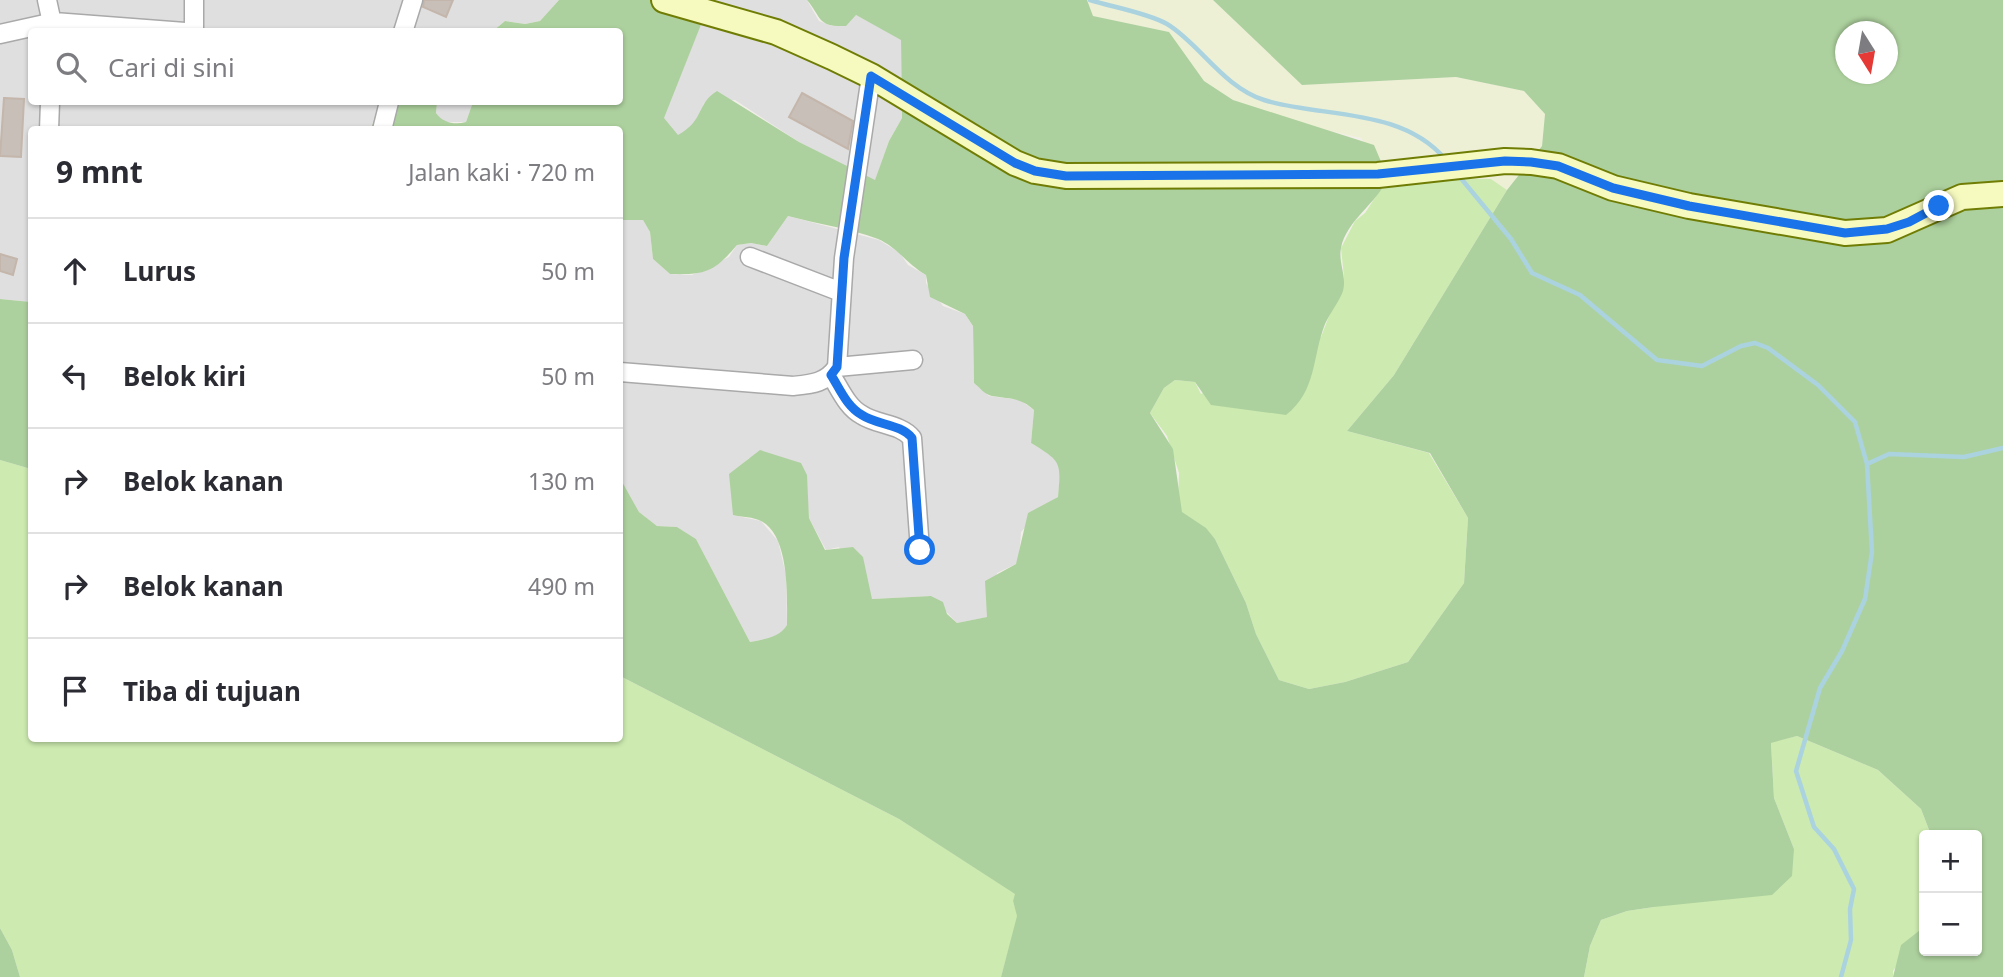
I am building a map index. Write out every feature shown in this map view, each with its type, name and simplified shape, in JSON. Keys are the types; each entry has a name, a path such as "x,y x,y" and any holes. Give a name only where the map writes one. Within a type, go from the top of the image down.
{"street":[{"path":"47,0 54,27 80,28"},
{"path":"194,0 194,28"},
{"path":"404,28 413,0"},
{"path":"664,0 776,32 871,76 990,150 1035,171 1066,176 1378,174 1505,161 1558,166 1613,188 1689,206 1845,233 1887,229 1962,197 2003,194"},
{"path":"0,34 28,30"},
{"path":"871,76 841,292 834,371 853,410 863,417 900,429 912,438 920,550"},
{"path":"49,126 50,105"},
{"path":"383,126 388,105"},
{"path":"750,257 841,292"},
{"path":"623,372 793,386 812,384 834,371 913,360"}],"shaded area":[{"path":"0,0 559,0 540,21 525,24 505,21 497,28 28,28 28,105 378,105 372,126 28,126 28,302 0,299"},
{"path":"807,0 819,21 832,26 856,15 901,39 902,118 889,141 875,181 799,142 735,100 704,103 697,123 678,136 663,118 710,2"},
{"path":"437,105 472,105 466,122 446,122 436,113"},
{"path":"788,216 879,240 900,253 908,265 926,275 926,283 943,306 965,314 973,326 974,383 989,396 1020,400 1034,410 1031,443 1057,459 1061,466 1058,497 1046,505 1021,532 1016,564 997,573 988,617 957,623 931,596 872,599 839,547 826,550 809,518 807,490 749,458 740,467 733,515 761,521 778,541 786,575 787,625 783,632 772,638 750,642 696,539 677,527 657,526 639,512 623,483 623,220 643,220 650,232 653,259 670,274 692,275 729,257 737,245 751,243 767,246"}],"green space":[{"path":"559,0 716,0 710,2 664,118 678,135 693,124 706,101 717,91 799,142 875,180 889,141 902,118 901,40 856,15 846,26 825,23 807,0 1087,0 1093,16 1169,32 1204,81 1233,100 1374,145 1388,178 1344,238 1340,253 1343,291 1325,324 1309,384 1296,406 1286,415 1211,405 1195,382 1175,380 1164,388 1150,413 1173,449 1182,512 1206,528 1215,539 1279,680 1309,689 1345,682 1408,662 1464,583 1468,518 1430,453 1347,431 1394,375 1507,190 1542,146 1545,114 1524,91 1456,77 1302,85 1213,0 2003,0 2003,977 1893,977 1901,945 1919,931 1919,956 1982,956 1982,830 1929,830 1921,809 1878,770 1797,736 1771,743 1774,798 1794,849 1792,876 1772,895 1654,907 1627,911 1601,920 1590,946 1584,977 1001,977 1017,916 1013,901 1015,894 899,819 623,678 623,483 639,512 657,526 677,527 696,539 750,642 775,635 787,625 785,568 777,540 761,521 733,515 729,474 760,450 801,463 807,475 809,518 825,550 853,547 863,557 872,599 931,596 943,602 947,614 957,623 987,617 985,581 1016,564 1028,513 1058,497 1057,464 1031,443 1034,410 1019,401 989,395 974,383 973,326 965,314 930,297 926,275 878,239 788,216 767,246 751,243 737,245 722,261 708,270 692,274 670,274 653,259 650,232 643,220 623,220 623,126 372,126 378,105 437,105 436,113 439,116 446,121 458,123 466,122 472,105 623,105 623,28 497,28 505,21 525,24 540,21"},
{"path":"1087,0 1213,0 1302,85 1456,77 1524,91 1545,114 1542,146 1507,190 1491,179 1388,178 1361,138 1304,125 1233,100 1204,81 1169,32 1093,16"},
{"path":"1388,178 1491,179 1507,190 1394,375 1347,431 1429,453 1468,518 1464,583 1408,662 1345,682 1309,689 1279,680 1215,539 1206,529 1182,513 1178,500 1179,473 1167,436 1150,413 1164,388 1175,380 1195,382 1201,394 1321,337 1344,277 1341,248 1355,221 1365,213"},
{"path":"0,299 28,302 28,468 0,460"},
{"path":"0,460 28,468 28,742 623,742 623,678 899,819 1016,894 1013,901 1018,916 1001,977 20,977 12,950 0,928"},
{"path":"1797,736 1878,770 1921,809 1929,830 1919,830 1919,934 1893,971 1893,977 1584,977 1590,946 1601,920 1627,911 1654,907 1794,849 1774,798 1771,742"},
{"path":"0,928 12,950 20,977 0,977"}],"building":[{"path":"424,0 453,0 446,17 423,7"},
{"path":"802,93 853,121 848,149 789,117"},
{"path":"4,98 24,99 21,157 0,156"},
{"path":"0,254 17,259 13,275 0,271"}],"waterway":[{"path":"1090,0 1140,13 1167,24 1249,94 1287,106 1384,122 1427,142 1445,159"},
{"path":"1459,176 1511,239 1532,273 1580,295 1657,360 1702,366 1741,346 1755,343 1768,348 1818,385 1855,422 1867,464 1872,552 1865,599 1842,651 1820,688 1796,771 1814,827 1834,849 1854,889 1850,909 1851,940 1841,977"},
{"path":"1867,464 1889,454 1964,457 2003,448"}],"route":[{"path":"920,550 912,438 907,432 863,417 853,410 831,375 837,367 844,258 871,76 1015,163 1035,171 1066,176 1248,177 1378,174 1505,161 1531,162 1558,166 1613,188 1689,206 1845,233 1887,229 1909,222 1939,206"}]}
